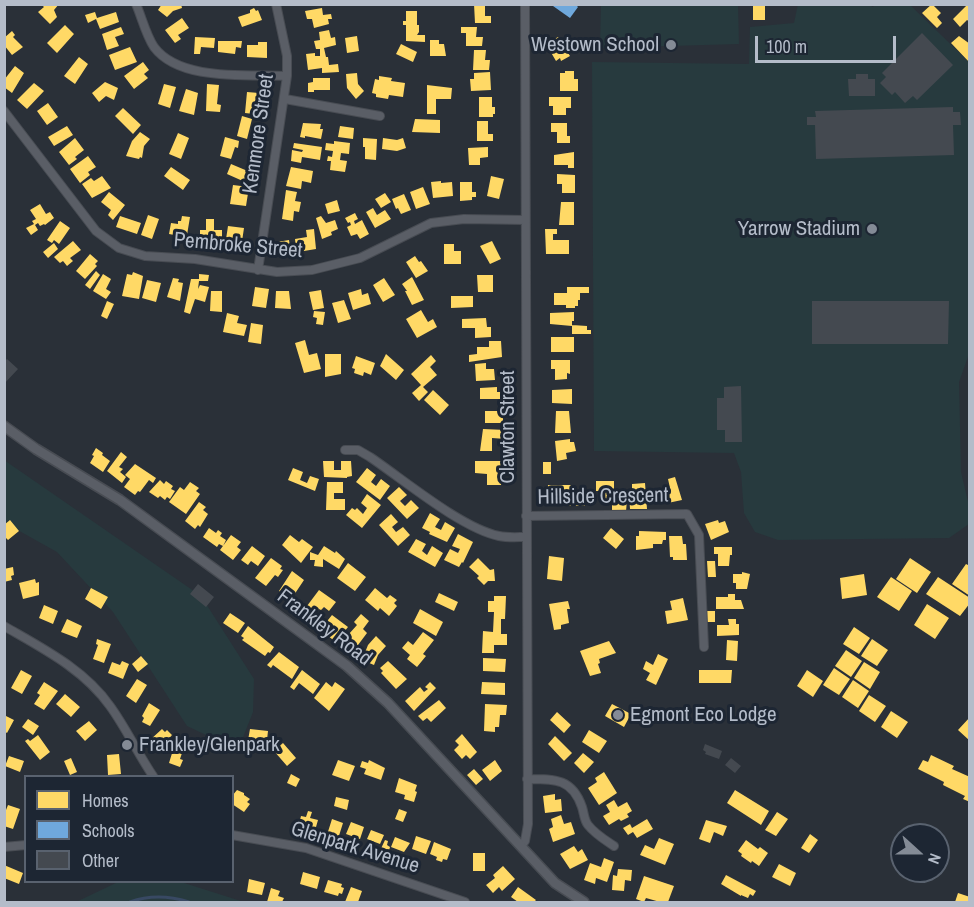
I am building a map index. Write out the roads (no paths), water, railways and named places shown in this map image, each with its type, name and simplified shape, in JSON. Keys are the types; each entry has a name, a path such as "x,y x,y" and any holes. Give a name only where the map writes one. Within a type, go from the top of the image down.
{"street":[{"path":"136,4 150,39 161,55 170,61 204,72 287,76"},
{"name":"Kenmore Street","path":"258,270 287,76 287,56 276,4"},
{"name":"Clawton Street","path":"520,846 525,842 528,824 525,4"},
{"path":"285,99 380,116"},
{"name":"Pembroke Street","path":"4,111 96,231 119,248 145,256 195,259 277,272 312,270 339,264 377,251 431,223 464,219 525,220"},
{"name":"Frankley Road","path":"4,426 36,449 120,500 355,672 388,703 555,883 584,903"},
{"path":"345,450 357,450 370,457 459,519 482,531 501,537 527,537"},
{"name":"Hillside Crescent","path":"526,516 687,514 699,535 705,647"},
{"path":"4,626 77,670 93,686 110,706 152,775"},
{"path":"527,779 552,779 569,786 581,804 586,823 596,834 614,846"},
{"name":"Glenpark Avenue","path":"234,835 306,848 465,903"},
{"path":"4,847 24,845"}],"waterway":[{"path":"130,902 160,897 189,902"}],"place":[{"name":"Westown School","path":"671,45"},
{"name":"Yarrow Stadium","path":"872,229"},
{"name":"Egmont Eco Lodge","path":"618,715"},
{"name":"Frankley/Glenpark","path":"127,745"}]}
